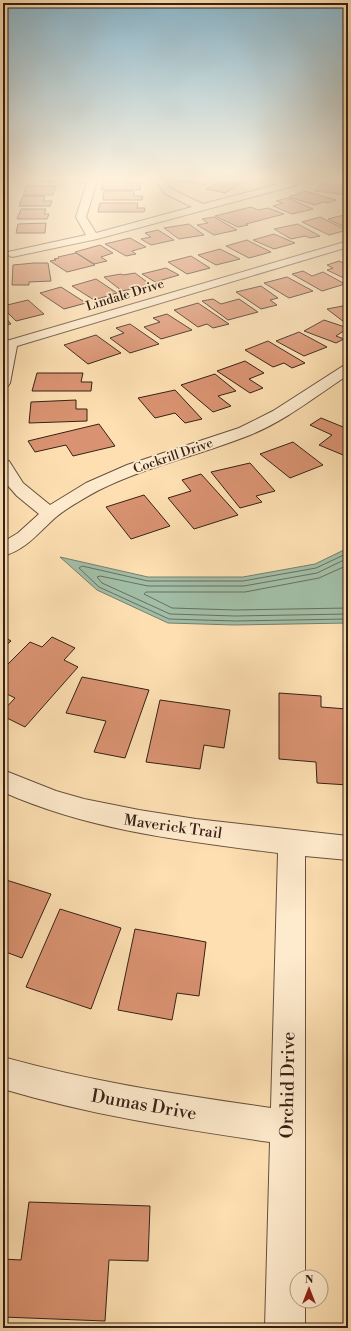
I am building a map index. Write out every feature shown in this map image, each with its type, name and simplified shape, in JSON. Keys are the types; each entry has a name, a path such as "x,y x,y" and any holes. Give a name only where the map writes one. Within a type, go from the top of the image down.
{"street":[{"path":"12,254 78,240"},
{"name":"Lindale Drive","path":"7,345 347,245"},
{"path":"3,383 7,345"},
{"name":"Cockrill Drive","path":"3,550 25,537 50,513 92,487 133,469 245,431 278,414 348,368"},
{"path":"3,465 8,476 23,494 50,513"},
{"name":"Maverick Trail","path":"3,781 48,799 93,813 133,822 348,848"},
{"name":"Orchid Drive","path":"285,1328 292,842"},
{"name":"Dumas Drive","path":"3,1073 59,1089 143,1106 287,1127"}],"water":[{"path":"348,548 348,623 235,625 168,623 97,590 60,557 148,577 243,577 315,564"}],"building":[{"path":"121,240 134,240 146,247 132,251 136,254 126,256 105,244"},
{"path":"143,240 173,240 151,245"},
{"path":"247,240 271,252 249,258 226,246"},
{"path":"253,240 288,240 295,243 274,249"},
{"path":"100,245 113,253 101,257 107,261 94,264 75,252"},
{"path":"220,249 240,259 216,265 198,255"},
{"path":"76,253 95,265 67,272 50,261 56,260 54,259 59,258 58,257"},
{"path":"191,256 210,268 187,274 168,262"},
{"path":"339,261 348,265 348,280 327,270 333,268 327,265"},
{"path":"48,263 51,281 29,282 29,285 12,285 13,265"},
{"path":"166,268 179,275 155,282 142,274"},
{"path":"303,271 312,276 323,272 345,284 322,291 292,274"},
{"path":"135,273 151,285 122,291 104,277 121,274"},
{"path":"287,277 313,291 289,298 264,283"},
{"path":"96,279 117,293 94,300 72,286"},
{"path":"261,286 278,298 270,300 277,305 261,309 236,292"},
{"path":"61,287 86,303 64,309 40,293"},
{"path":"213,299 221,304 239,299 258,312 228,320 202,301"},
{"path":"28,300 44,314 16,321 3,308 3,306"},
{"path":"198,303 229,324 213,328 207,324 198,327 174,310"},
{"path":"348,305 348,325 327,309"},
{"path":"167,314 192,330 161,339 144,327 160,322 153,318"},
{"path":"3,315 11,324 3,325"},
{"path":"324,320 348,328 336,336 344,339 336,343 304,331"},
{"path":"130,324 159,344 130,353 110,338 124,333 116,328"},
{"path":"299,332 327,347 304,356 276,341"},
{"path":"96,335 121,353 88,364 64,345"},
{"path":"268,341 305,363 292,368 284,363 273,367 245,350"},
{"path":"245,361 264,373 249,379 263,388 250,393 217,371"},
{"path":"37,373 83,373 81,382 92,382 91,391 32,391"},
{"path":"215,374 236,391 218,396 231,406 213,412 181,385"},
{"path":"175,390 202,419 185,423 175,413 155,418 138,398"},
{"path":"76,400 76,409 87,409 87,421 29,423 31,402"},
{"path":"321,418 348,429 348,457 319,445 332,435 310,425"},
{"path":"99,424 115,446 73,456 66,445 35,452 28,441"},
{"path":"293,442 323,465 290,478 260,454"},
{"path":"250,463 275,491 256,496 262,502 240,508 211,472"},
{"path":"201,474 238,515 194,529 168,498 191,491 182,480"},
{"path":"144,495 170,526 131,539 106,507"},
{"path":"3,636 11,641 3,648"},
{"path":"52,637 75,648 64,660 78,667 25,727 3,716 3,711 15,698 3,692 3,669 30,642 42,647"},
{"path":"82,677 149,690 125,758 94,752 106,721 66,713"},
{"path":"279,693 321,696 321,707 347,709 348,785 317,783 316,762 279,759"},
{"path":"160,700 230,710 224,748 204,745 200,769 146,762"},
{"path":"3,879 51,894 22,958 3,951"},
{"path":"60,909 121,928 91,1009 26,987"},
{"path":"135,929 206,942 199,996 177,993 172,1020 118,1010"},
{"path":"29,1202 150,1206 148,1261 109,1260 105,1321 3,1317 3,1259 21,1260"}]}
